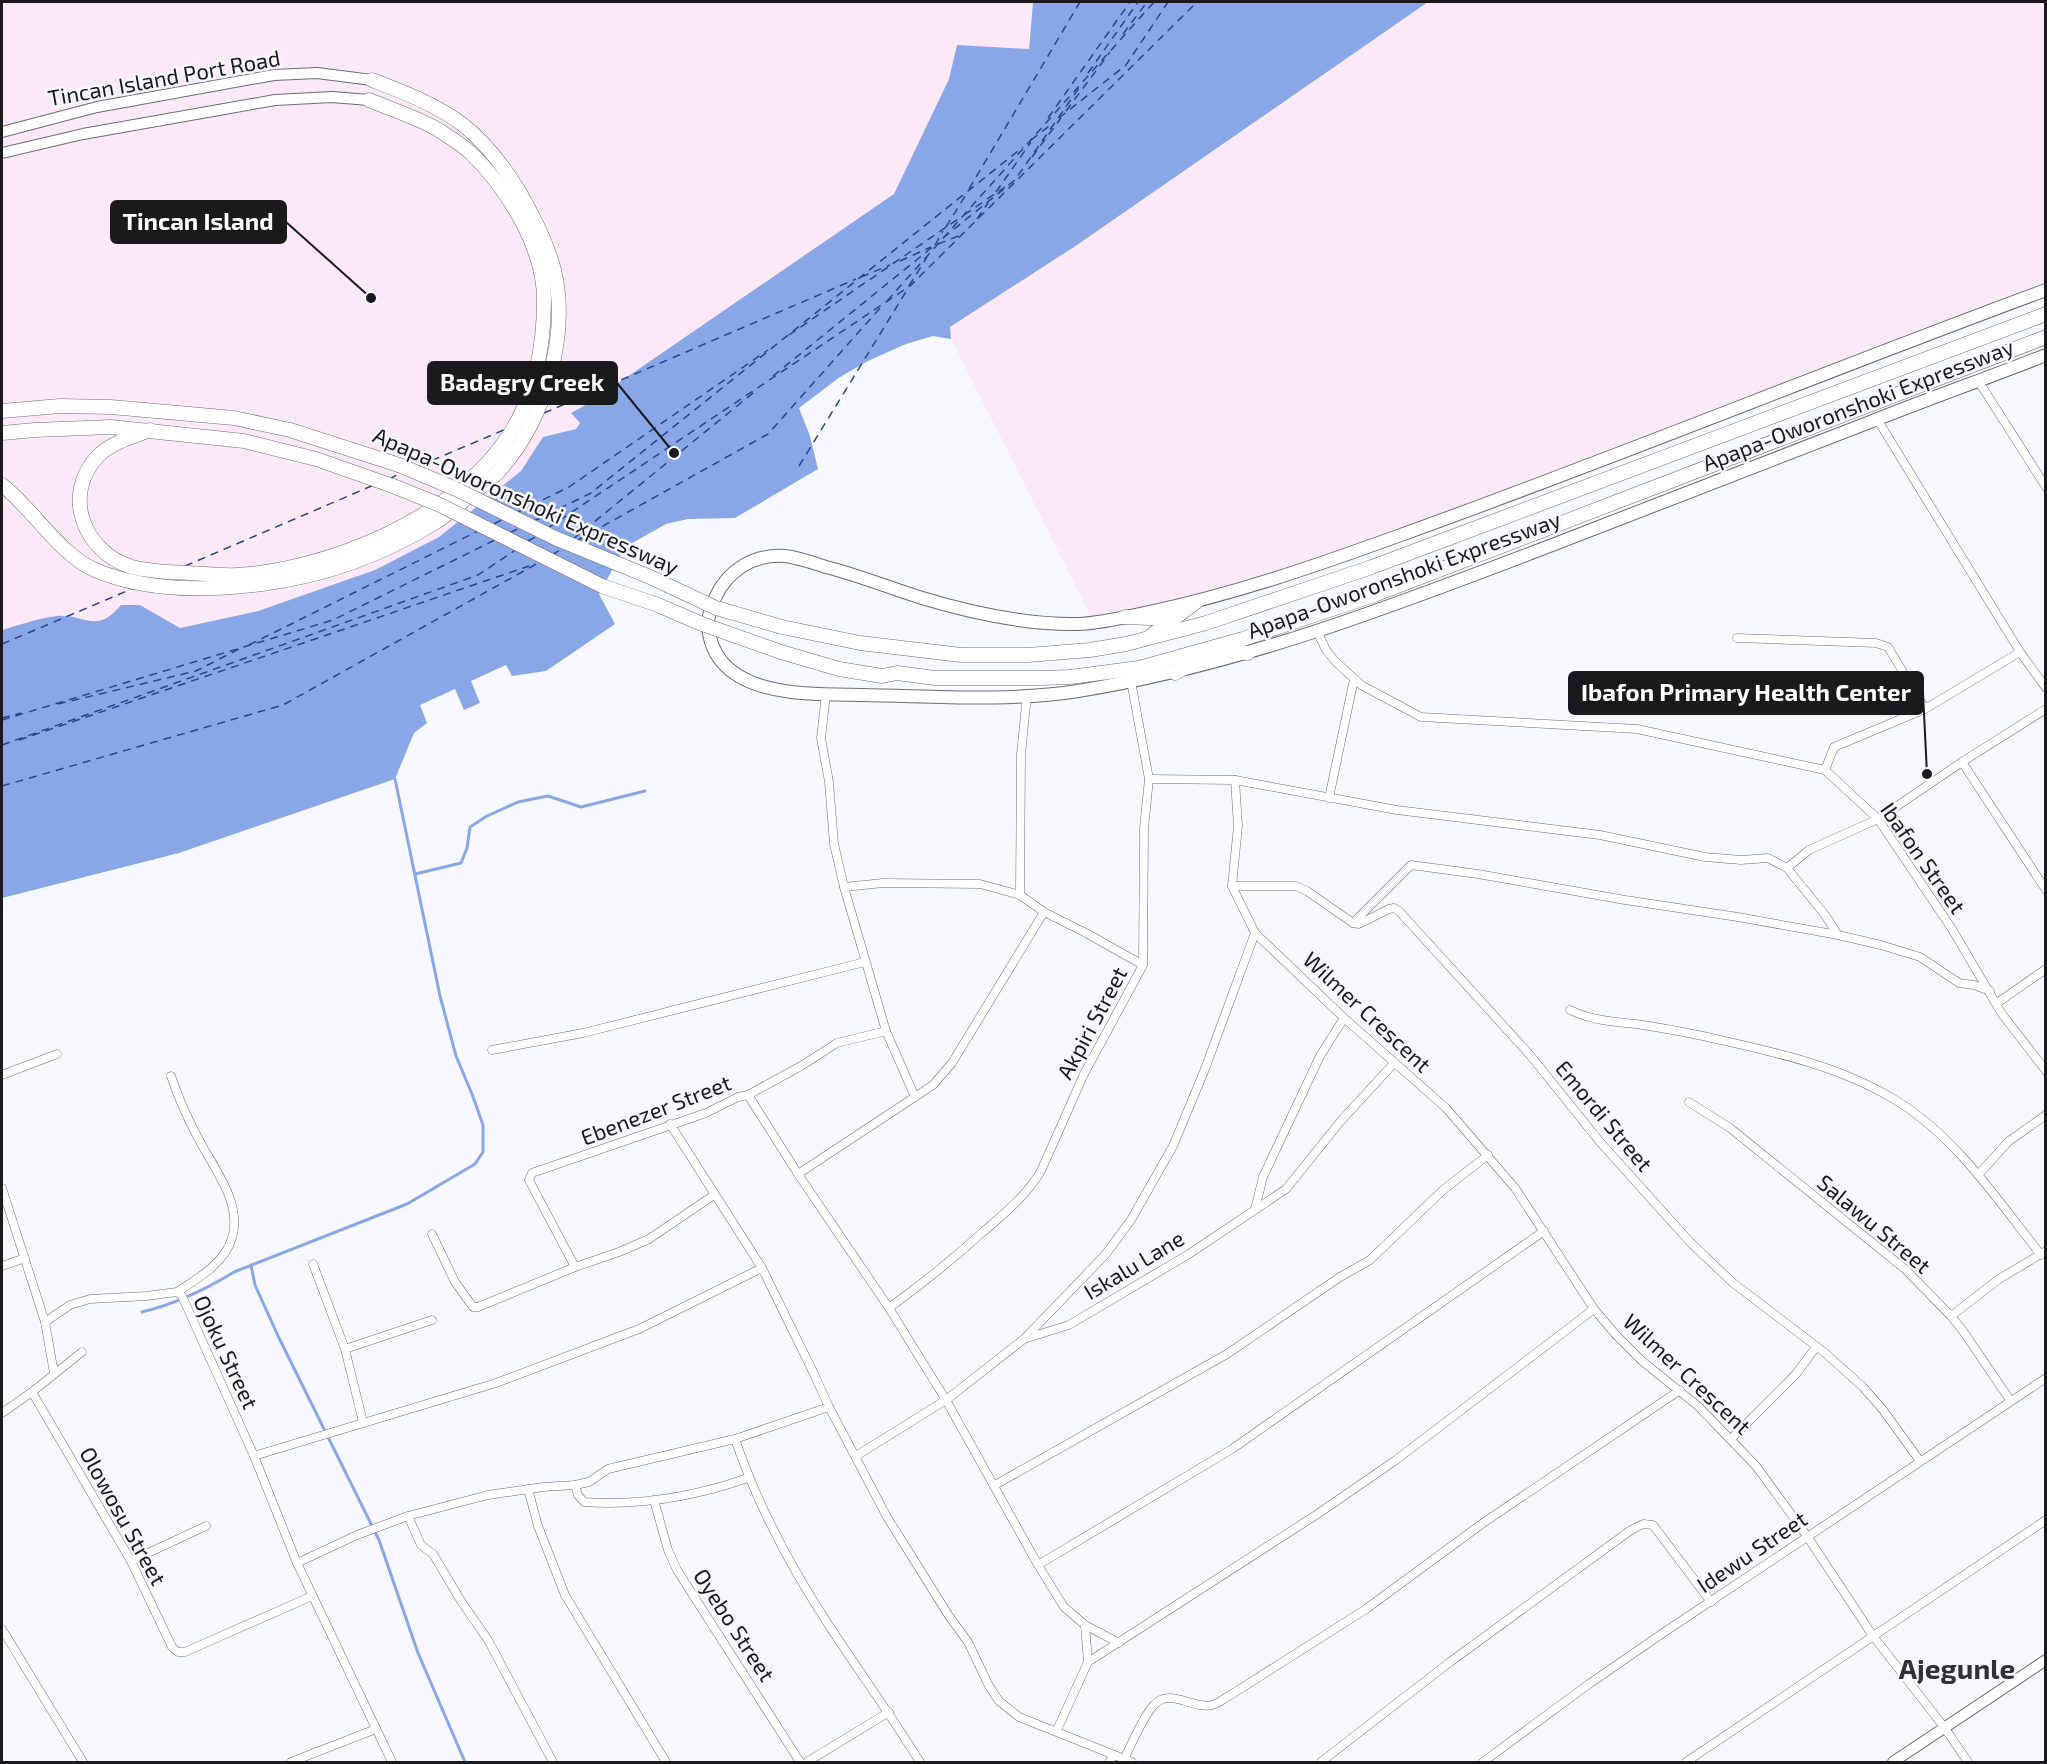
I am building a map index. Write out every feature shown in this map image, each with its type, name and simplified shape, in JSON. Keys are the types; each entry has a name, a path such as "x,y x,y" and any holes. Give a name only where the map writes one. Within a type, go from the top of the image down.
{"highway":[{"path":"2,485 74,557 92,569 118,579 156,585 222,589 281,582 335,569 392,547 438,521 497,473 520,442 539,407 552,369 559,327 554,270 539,228 527,206 508,174 479,140 444,113 415,97 372,80"},
{"path":"150,430 113,444 85,473 80,492 80,509 84,526 95,545 132,567 172,572 236,575 295,566 390,534 423,516 472,477 489,462 505,442 523,410 537,375 543,344 544,290 532,245 499,186 469,152 433,127 369,100"},
{"name":"Apapa-Oworonshoki Expressway","path":"2,411 60,406 111,406 234,418 290,430 399,465 456,489 555,538 650,577 716,608 782,627 860,644 961,655 1028,655 1090,650 1126,644 1206,623 1372,567 2046,314"},
{"name":"Apapa-Oworonshoki Expressway","path":"2,433 111,427 244,441 266,446 316,459 393,486 438,504 602,586 781,652 839,669 882,676 897,673 935,678 1070,677 1139,668 1243,639 1374,595 2046,337"},
{"path":"1126,644 1152,635 1196,602"},
{"path":"1125,617 1206,623"},
{"path":"1175,673 1243,639"},
{"path":"1176,657 1215,651 1248,653"}],"main road":[{"name":"Apapa-Oworonshoki Expressway","path":"2046,290 1879,352 1464,513 1263,584 1196,602 1085,624 1038,622 980,613 919,597 836,569 784,556 760,558 739,567 726,576 718,590 708,619 709,631 717,653 728,669 757,685 778,691 826,694 1027,695 1069,692 1175,673 1248,653 1395,605 2046,355"}],"street":[{"name":"Tincan Island Port Road","path":"2,132 97,107 274,75 317,73 372,80"},
{"name":"Tincan Island Port Road","path":"2,153 83,134 275,100 332,96 369,100"},
{"path":"1979,382 2046,487"},
{"path":"1877,419 2020,652 2046,688"},
{"path":"1317,631 1335,662 1361,685 1421,717 1637,729 1825,770 1834,747 1925,709 2020,652"},
{"path":"1737,638 1876,643 1888,647 1925,709"},
{"path":"1329,798 1354,679"},
{"name":"Akpiri Street","path":"889,1308 938,1272 1018,1202 1032,1186 1041,1171 1084,1074 1143,965 1144,828 1149,779 1131,681"},
{"path":"826,694 821,738 829,782 834,844 844,887 886,1031 915,1097"},
{"path":"1020,895 1021,754 1027,695"},
{"path":"1787,868 1809,850 1878,819 2046,709"},
{"path":"1962,762 2046,890"},
{"name":"Ibafon Street","path":"1825,770 1878,819 1952,929 2002,1014 2046,1071"},
{"path":"1149,779 1235,780 1397,810 1600,836 1705,857 1741,860 1768,858 1787,868 1838,935"},
{"path":"856,1456 946,1400 1024,1339 1105,1255 1131,1220 1168,1156 1205,1069 1255,933 1232,886 1238,826 1235,780"},
{"path":"1232,886 1296,886 1353,923 1411,865 1478,874 1838,935 1920,957 1959,983 1974,985 1990,991"},
{"path":"844,887 884,883 980,885 1020,895 1044,912 1143,965"},
{"name":"Emordi Street","path":"1353,923 1359,924 1389,909 1394,908 1399,911 1530,1055 1600,1142 1690,1242 1739,1288 1863,1386 1920,1461"},
{"path":"798,1174 933,1085 952,1062 1044,912"},
{"name":"Wilmer Crescent","path":"1255,933 1344,1018 1446,1108 1515,1188 1594,1308 1642,1361 1680,1390 1756,1466 1807,1536 1873,1636 1944,1727 1968,1762"},
{"path":"492,1050 584,1033 865,962"},
{"path":"1997,1003 2046,969"},
{"path":"1570,1010 1599,1020 1671,1029 1745,1046 1850,1077 1894,1098 1939,1133 1978,1175 2043,1253 1999,1279 1951,1316"},
{"path":"1255,1209 1263,1177 1320,1056 1344,1018"},
{"name":"Ebenezer Street","path":"575,1267 529,1180 531,1173 575,1160 670,1124 706,1113 738,1097 748,1095 837,1043 886,1031"},
{"path":"2,1075 57,1054"},
{"name":"Iskalu Lane","path":"1024,1339 1069,1325 1189,1254 1291,1184 1340,1122 1394,1063"},
{"path":"171,1076 192,1127 229,1198 236,1220 232,1240 218,1262 179,1294"},
{"path":"748,1095 798,1174 889,1308 946,1400 1064,1607 1085,1625 1119,1643"},
{"name":"Salawu Street","path":"1689,1102 1730,1128 1905,1269 1951,1316 1977,1348 2010,1400"},
{"path":"1978,1175 2009,1141 2046,1114"},
{"path":"670,1124 762,1268 828,1407 887,1517 949,1616 968,1642 989,1686 999,1701 1019,1717 1057,1730 1128,1761 1152,1706 1160,1700 1170,1698 1204,1706 1213,1705 1229,1696 1366,1609 1483,1523 1680,1390"},
{"path":"995,1485 1227,1354 1340,1277 1370,1260 1443,1190 1488,1155"},
{"path":"2,1188 45,1322 54,1373"},
{"path":"432,1234 455,1282 473,1307 478,1307 649,1239 714,1195"},
{"path":"1038,1565 1232,1449 1544,1231"},
{"path":"2,1266 25,1258"},
{"path":"314,1264 345,1349 363,1422"},
{"path":"254,1456 496,1383 639,1329 762,1268"},
{"name":"Ojoku Street","path":"45,1322 70,1305 90,1299 179,1294 254,1456 312,1596 392,1762"},
{"path":"1088,1662 1319,1513 1396,1460 1594,1308"},
{"path":"345,1349 432,1320"},
{"path":"1731,1439 1796,1374 1816,1347"},
{"path":"2,1413 82,1352"},
{"name":"Idewu Street","path":"1482,1762 1589,1684 2046,1378"},
{"name":"Olowosu Street","path":"32,1392 131,1561 172,1647 178,1652 185,1652 312,1596"},
{"path":"297,1563 357,1535 408,1516 488,1495 589,1482 608,1469 735,1439 828,1407"},
{"path":"735,1439 748,1478 798,1576 920,1762"},
{"path":"575,1485 578,1495 584,1502 608,1504 654,1500 717,1489 748,1478"},
{"path":"528,1489 538,1526 565,1595 666,1762"},
{"name":"Oyebo Street","path":"654,1500 668,1550 677,1570 801,1762"},
{"path":"408,1516 421,1545 433,1554 488,1640 553,1762"},
{"path":"1686,1762 2046,1520"},
{"path":"1321,1762 1450,1662 1631,1530 1643,1524 1653,1525 1711,1602"},
{"path":"131,1561 206,1526"},
{"path":"1057,1730 1088,1662 1085,1625"},
{"path":"2,1629 83,1762"},
{"path":"1893,1762 2046,1660"},
{"path":"807,1762 889,1712"},
{"path":"291,1762 376,1729"},
{"path":"1109,1762 1114,1755"}],"shaded area":[{"path":"2,2 1033,2 1029,49 957,46 949,79 894,194 589,403 571,412 580,423 576,429 543,437 521,471 439,537 376,570 257,611 180,628 141,605 111,617 50,635 2,638"},
{"path":"1428,2 2045,2 2045,294 1233,592 1093,620 951,339 950,327 1077,245"}],"water":[{"path":"1033,2 1428,2 1077,245 950,327 951,339 933,336 906,344 840,377 799,408 810,436 818,469 735,518 688,519 666,524 625,547 599,594 615,624 546,671 512,676 506,665 471,681 480,703 464,710 455,689 420,705 427,723 414,733 395,779 179,853 2,898 2,630 57,616 97,621 112,614 121,605 140,605 180,628 258,611 375,570 439,537 521,471 543,437 576,429 580,423 571,413 589,403 894,194 949,79 957,45 1029,49"}],"waterway":[{"path":"142,1312 178,1301 234,1272 407,1204 475,1164 483,1152 483,1125 456,1056 440,996 395,779"},
{"path":"415,874 461,863 467,848 470,827 487,816 518,802 548,796 581,807 645,791"},
{"path":"251,1265 255,1285 279,1338 379,1540 418,1653 465,1762"}],"ferry route":[{"path":"969,189 1080,2"},
{"path":"1048,118 1130,2"},
{"path":"1088,73 1138,2"},
{"path":"1123,34 1147,2"},
{"path":"887,301 1154,2"},
{"path":"1059,118 1126,65 1168,2"},
{"path":"548,528 910,286 1197,2"},
{"path":"1066,111 1110,52"},
{"path":"943,238 1015,180 1081,85"},
{"path":"1032,157 1061,118"},
{"path":"1031,140 1053,123"},
{"path":"996,192 1031,142"},
{"path":"534,521 591,493 1023,147"},
{"path":"964,215 1005,187"},
{"path":"946,227 967,193"},
{"path":"977,219 988,203"},
{"path":"789,335 958,219"},
{"path":"935,245 943,231"},
{"path":"938,244 961,235"},
{"path":"773,376 935,245"},
{"path":"900,261 931,247"},
{"path":"909,286 927,257"},
{"path":"861,277 890,265"},
{"path":"544,413 856,279"},
{"path":"799,466 907,290"},
{"path":"578,540 768,434 881,307"},
{"path":"518,512 569,487 768,350"},
{"path":"573,539 758,389"},
{"path":"419,466 506,429"},
{"path":"389,479 401,473"},
{"path":"185,566 374,485"},
{"path":"494,524 503,519"},
{"path":"510,533 519,528"},
{"path":"249,645 478,531"},
{"path":"528,541 537,536"},
{"path":"2,720 333,620 495,540"},
{"path":"552,555 563,548"},
{"path":"2,745 478,575 517,549"},
{"path":"2,786 283,705 540,562"},
{"path":"19,740 529,566"},
{"path":"2,644 134,588"},
{"path":"58,704 196,671 239,649"},
{"path":"2,718 21,713"}],"place":[{"name":"Tincan Island","path":"371,298"},
{"name":"Badagry Creek","path":"674,453"},
{"name":"Ibafon Primary Health Center","path":"1927,774"}],"district":[{"name":"Ajegunle","path":"1957,1669"}]}
